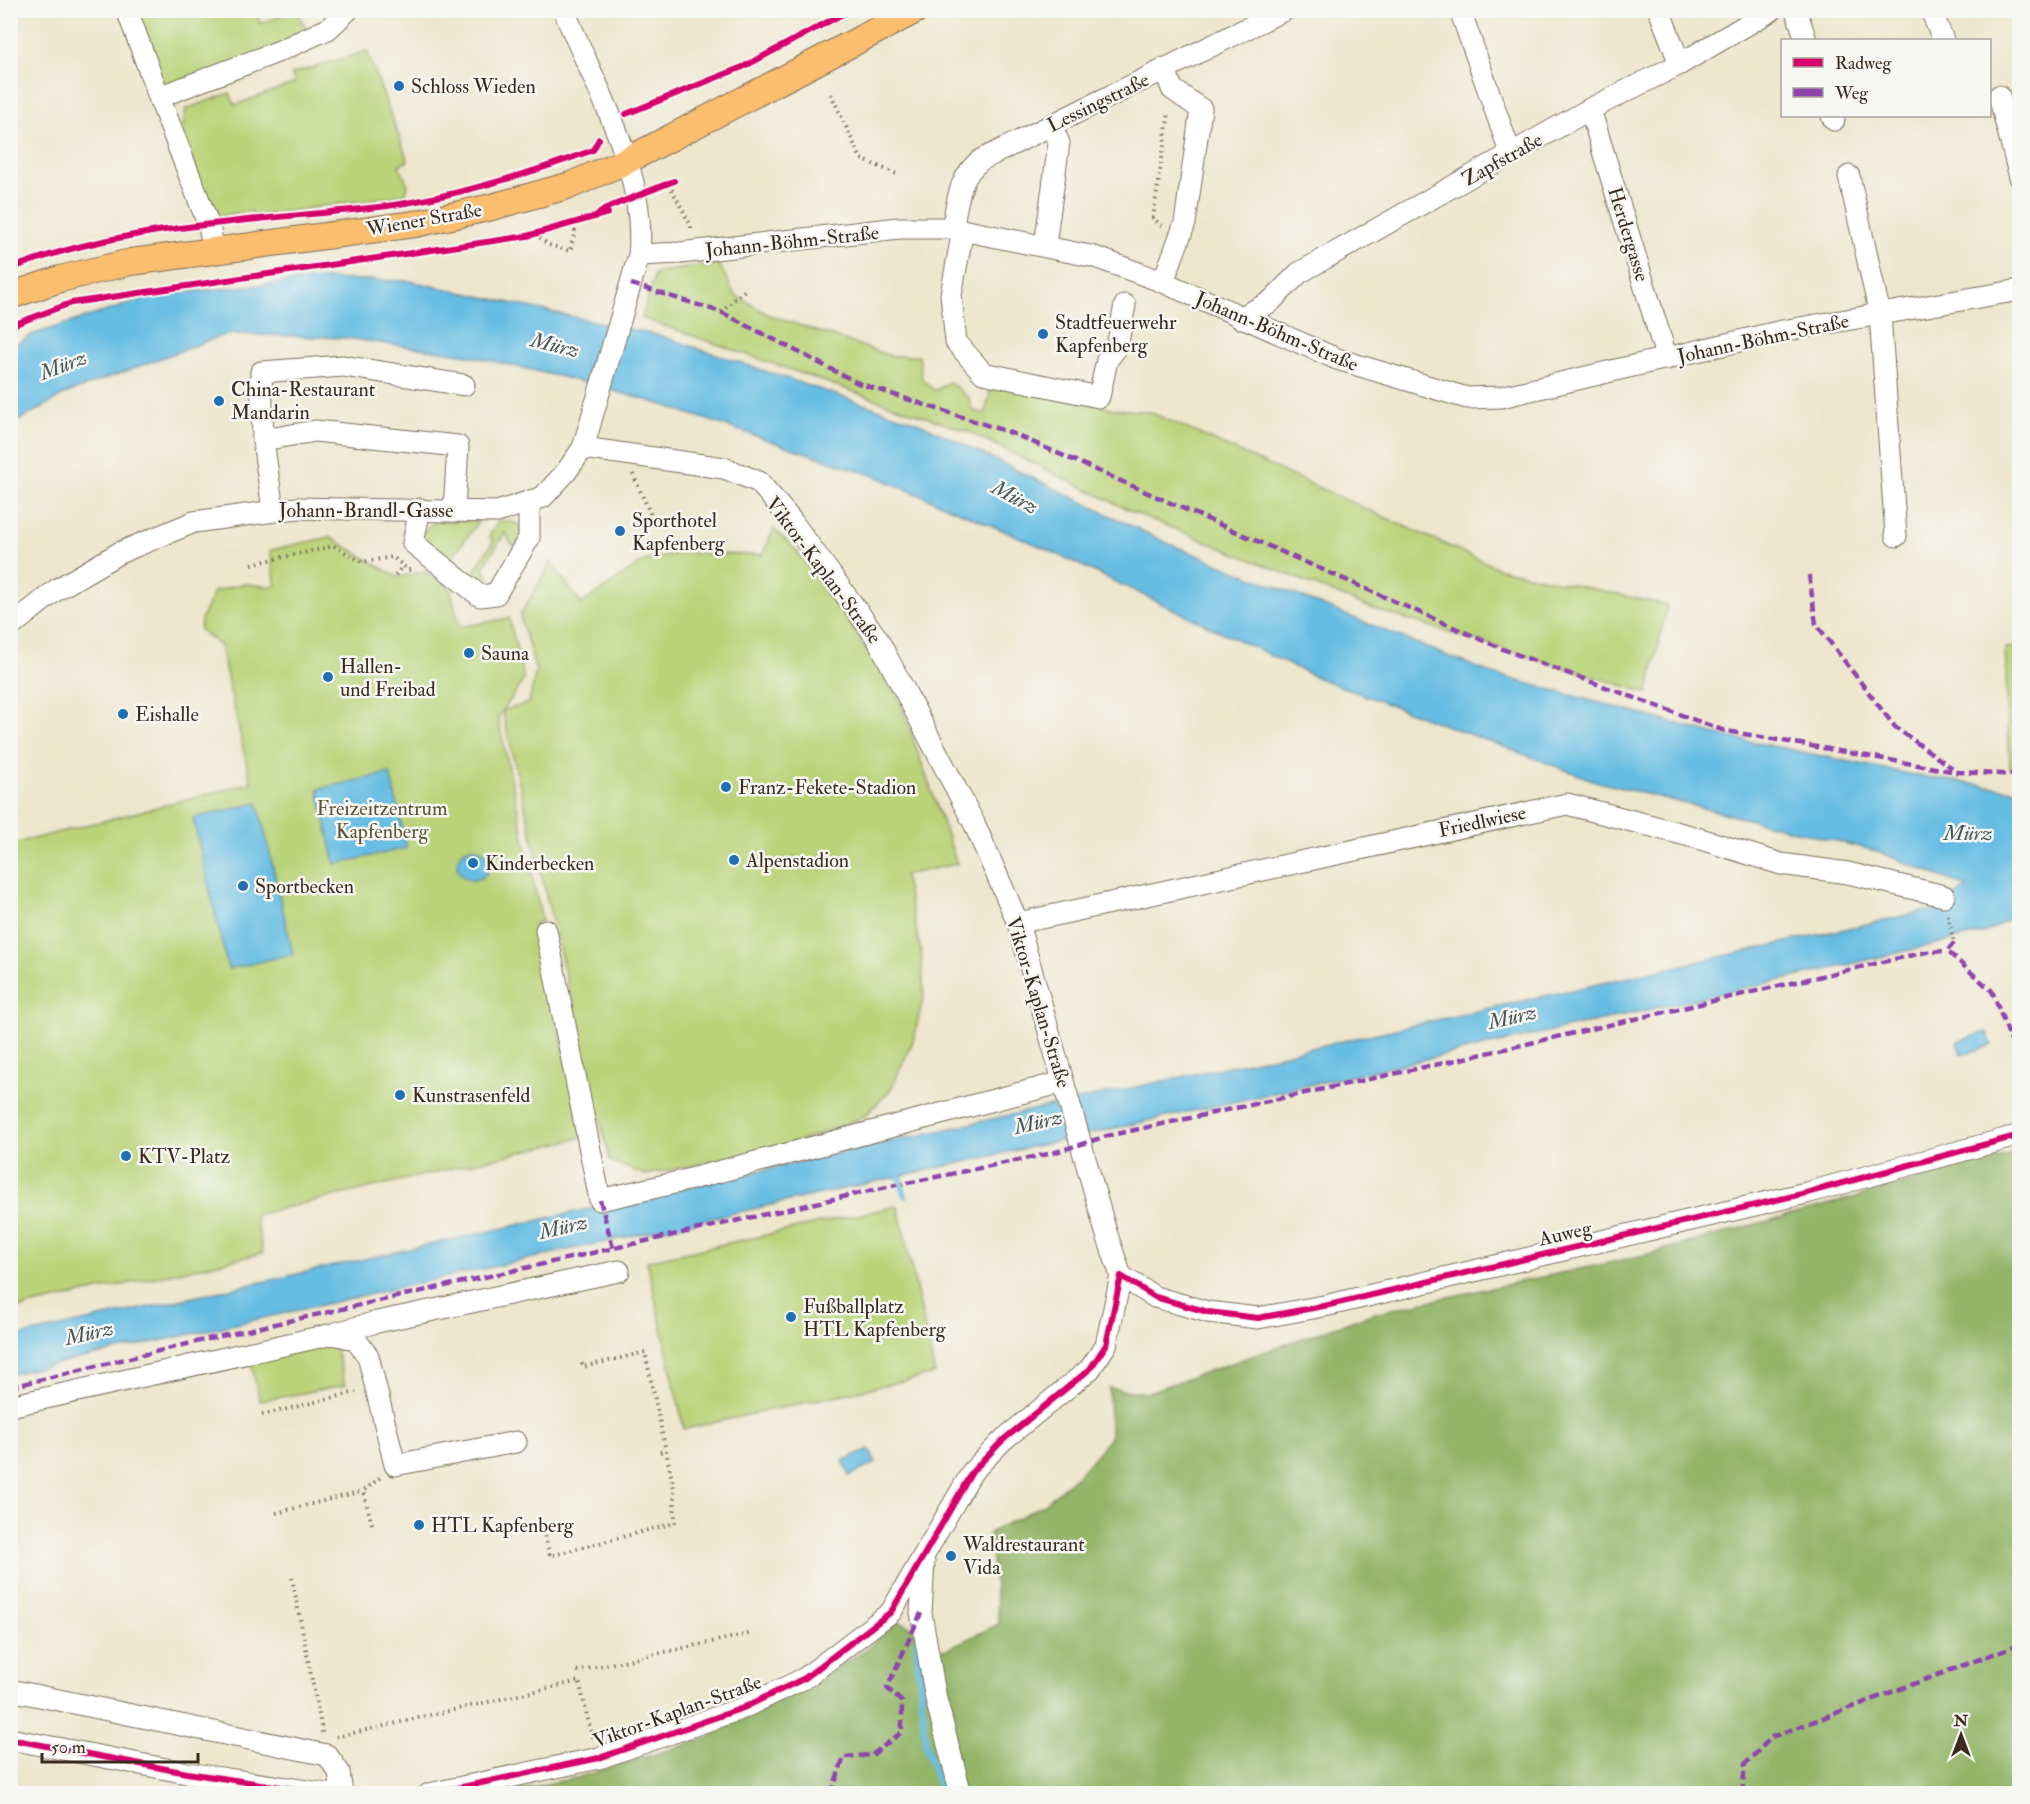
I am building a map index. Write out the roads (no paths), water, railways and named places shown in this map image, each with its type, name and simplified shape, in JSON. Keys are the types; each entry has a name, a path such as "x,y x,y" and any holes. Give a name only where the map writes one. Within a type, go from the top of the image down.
{"main road":[{"name":"Wiener Straße","path":"10,296 60,279 130,262 415,224 570,185 628,160 916,10"}],"street":[{"path":"127,10 209,226 214,250"},
{"path":"159,96 277,52 328,29 348,10"},
{"path":"564,10 628,160 642,228 639,255"},
{"name":"Lessingstraße","path":"1125,305 1117,347 1107,360 1099,397 983,373 956,342 951,295 962,183 969,169 981,160 1051,124 1284,10"},
{"path":"1460,10 1511,155"},
{"name":"Zapfstraße","path":"1240,318 1270,302 1299,273 1590,109 1680,64 1772,10"},
{"path":"1796,10 1806,39"},
{"path":"1931,10 1943,39"},
{"path":"1662,12 1680,64"},
{"path":"1163,282 1185,223 1201,109 1172,89 1165,69"},
{"path":"1999,96 2019,177"},
{"name":"Herdergasse","path":"1590,109 1667,359"},
{"path":"1045,245 1059,143 1051,124"},
{"path":"1849,176 1880,315 1896,536"},
{"name":"Johann-Böhm-Straße","path":"639,255 680,253 899,228 958,229 1095,257 1163,282 1337,359 1467,398 1501,397 1782,332 2019,290"},
{"name":"Johann-Brandl-Gasse","path":"10,627 56,590 119,553 194,522 297,508 496,512 543,497 566,472 583,448 639,255"},
{"path":"273,510 263,441 261,372 343,366 464,385"},
{"path":"263,441 315,431 458,446 454,510"},
{"name":"Viktor-Kaplan-Straße","path":"429,1794 599,1758 743,1708 805,1678 891,1611 972,1472 1003,1440 1090,1369 1106,1345 1121,1275 1106,1232 1018,923 974,823 877,638 791,520 759,482 724,468 583,448"},
{"path":"420,509 413,543 480,596 496,594 529,538 529,501"},
{"name":"Friedlwiese","path":"1018,923 1567,804 1672,831 1781,864 1848,873 1944,896"},
{"path":"546,930 600,1200 683,1181 1063,1082"},
{"name":"Auweg","path":"1121,1275 1155,1297 1208,1312 1258,1318 1329,1305 1806,1194 2019,1135"},
{"path":"10,1406 333,1334 377,1322 619,1271"},
{"path":"333,1334 355,1339 368,1356 395,1466 516,1442"},
{"path":"924,1557 921,1613 936,1699 961,1794"},
{"path":"10,1690 327,1755 339,1772 342,1794"},
{"path":"10,1738 187,1773 327,1794"}],"water":[{"name":"Mürz","path":"321,279 410,281 661,336 917,422 1167,543 1493,674 1714,734 1914,775 2019,791 2019,914 1986,932 1813,973 11,1374 10,1338 1939,908 1967,887 1876,851 1598,782 1318,678 1040,546 875,476 660,404 583,382 462,354 345,338 234,334 218,337 67,393 11,425 11,347 34,334 157,295"},
{"path":"390,773 407,848 335,864 318,789"},
{"name":"Sportbecken","path":"258,803 293,954 228,969 193,818"},
{"name":"Kinderbecken","path":"473,848 485,852 489,864 485,876 473,880 461,876 457,864 461,852"},
{"path":"1987,1032 1992,1045 1961,1055 1957,1042"},
{"path":"869,1449 876,1463 849,1476 843,1461"}],"waterway":[{"path":"898,1171 905,1196"},
{"path":"916,1641 926,1747 942,1794"}],"place":[{"name":"Schloss Wieden","path":"399,86"},
{"name":"Stadtfeuerwehr Kapfenberg","path":"1043,334"},
{"name":"China-Restaurant Mandarin","path":"219,401"},
{"name":"Sporthotel Kapfenberg","path":"620,531"},
{"name":"Sauna","path":"469,653"},
{"name":"Hallen- und Freibad","path":"328,677"},
{"name":"Eishalle","path":"123,714"},
{"name":"Franz-Fekete-Stadion","path":"726,787"},
{"name":"Alpenstadion","path":"734,860"},
{"name":"Kinderbecken","path":"473,863"},
{"name":"Sportbecken","path":"243,886"},
{"name":"Kunstrasenfeld","path":"400,1095"},
{"name":"KTV-Platz","path":"126,1156"},
{"name":"Fußballplatz HTL Kapfenberg","path":"791,1317"},
{"name":"HTL Kapfenberg","path":"419,1525"},
{"name":"Waldrestaurant Vida","path":"951,1556"}],"park label":[{"name":"Freizeitzentrum Kapfenberg","path":"382,820"}]}
